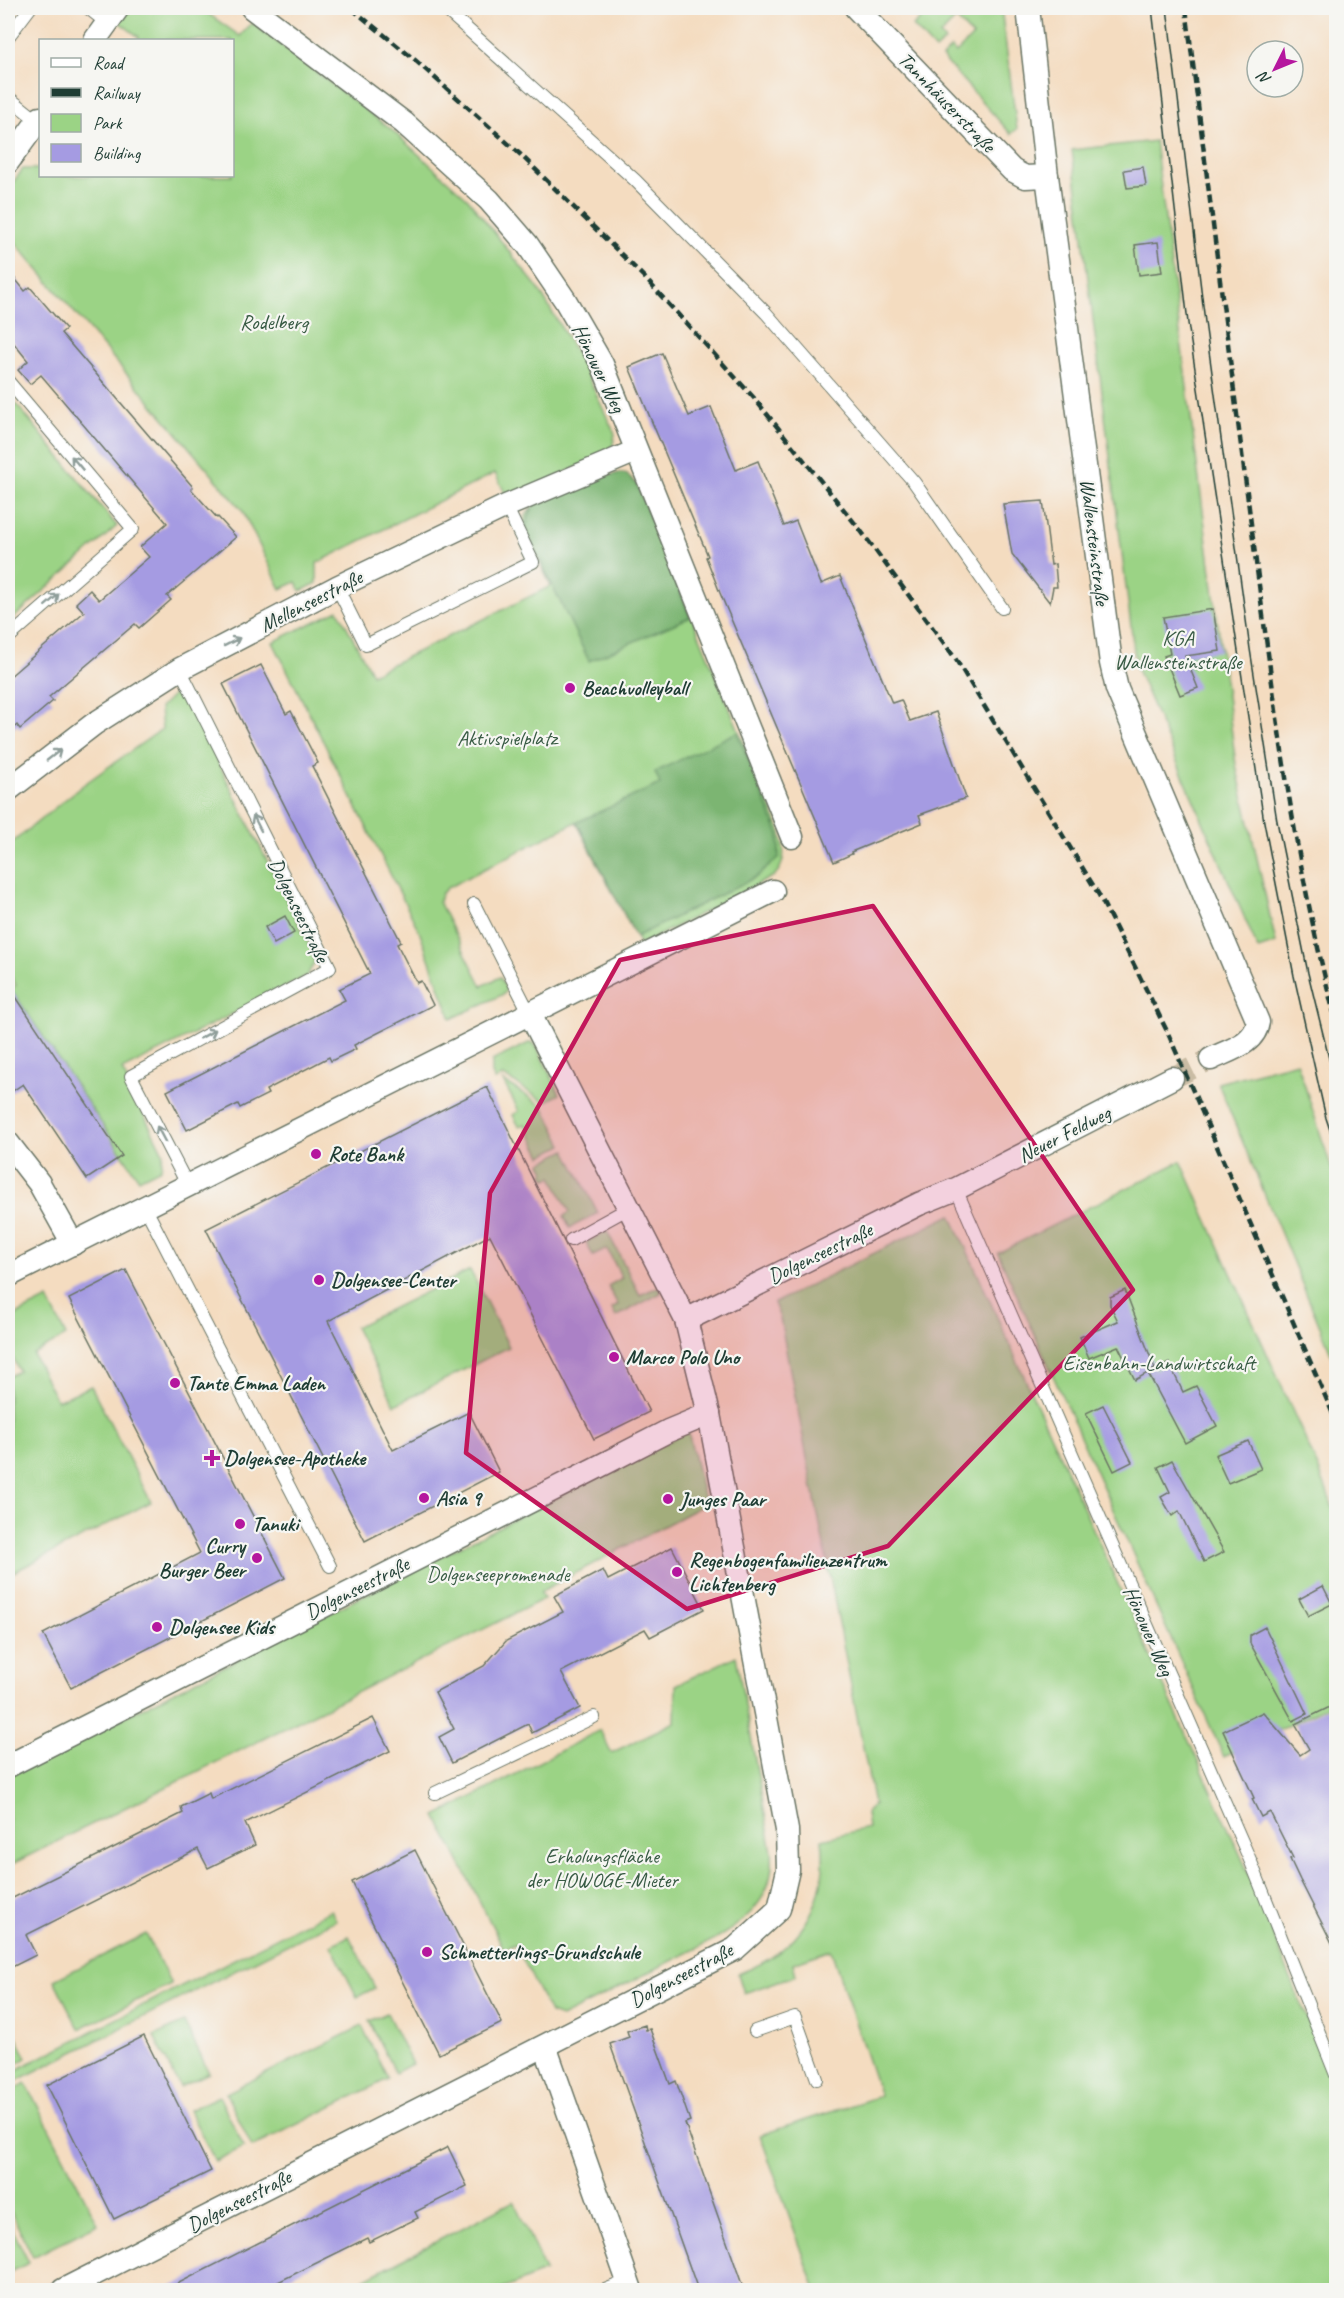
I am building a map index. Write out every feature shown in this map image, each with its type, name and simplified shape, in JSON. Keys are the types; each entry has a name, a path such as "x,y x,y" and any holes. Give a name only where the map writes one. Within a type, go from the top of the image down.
{"street":[{"name":"Hönower Weg","path":"252,8 404,123 489,200 527,244 565,300 602,364 792,837"},
{"name":"Tannhäuserstraße","path":"856,8 1012,170 1025,177 1047,176"},
{"name":"Wallensteinstraße","path":"1028,8 1047,176 1110,663 1117,689 1258,1022 1257,1031 1250,1039 1211,1059"},
{"path":"8,162 39,120"},
{"name":"Mellenseestraße","path":"8,790 94,724 180,669 337,587 506,506 636,451"},
{"path":"8,1276 773,891"},
{"name":"Dolgenseestraße","path":"63,2290 735,1949 779,1909 788,1870 788,1830 709,1414 686,1320 530,1014"},
{"name":"Neuer Feldweg","path":"956,1189 1172,1078"},
{"path":"8,1143 39,1183 73,1244"},
{"name":"Dolgenseestraße","path":"686,1320 918,1204 956,1189"},
{"name":"Dolgenseestraße","path":"8,1766 668,1431 709,1414"},
{"path":"544,2046 629,2286"}],"lane":[{"path":"8,37 30,8"},
{"path":"88,8 106,24"},
{"path":"444,8 635,180 766,313 914,482 1002,608"},
{"path":"8,97 39,120"},
{"path":"8,381 133,529 8,638"},
{"path":"337,587 366,645 533,562 506,506"},
{"name":"Dolgenseestraße","path":"180,669 330,968 131,1076 188,1186"},
{"path":"474,904 530,1014"},
{"name":"Hönower Weg","path":"956,1189 1251,1862 1336,2074"},
{"name":"Dolgenseestraße","path":"145,1207 330,1566"},
{"path":"571,1240 629,1208"},
{"path":"435,1793 594,1717"},
{"path":"755,2031 795,2017 818,2079"},
{"path":"605,2290 629,2286"}],"highlighted area":[{"path":"873,906 1133,1290 888,1546 687,1609 466,1453 490,1193 620,960"}],"green space":[{"name":"Rodelberg","path":"129,8 200,8 240,36 252,23 393,131 468,199 538,288 578,356 615,434 608,453 508,499 495,473 317,563 317,583 301,591 296,582 281,589 242,510 8,234 8,189 23,169 39,169 39,177 234,177 234,39 138,39 139,37 119,22"},
{"path":"931,8 1001,8 1017,129 1011,134 942,57 951,48 956,53 973,36 956,19 940,35 945,41 935,50 913,26"},
{"name":"KGA Wallensteinstraße","path":"1155,141 1236,765 1276,943 1258,949 1136,667 1072,150"},
{"path":"8,394 117,526 8,623"},
{"name":"Aktivspielplatz","path":"620,473 626,474 636,483 781,832 783,861 774,876 640,945 576,822 447,888 441,894 439,902 482,986 500,977 506,989 504,994 451,1019 419,931 273,642 338,610 372,674 551,586 524,530 528,513 532,507"},
{"path":"626,474 636,483 690,617 589,661 525,529 533,505 609,475"},
{"path":"176,692 187,700 312,951 314,963 307,976 122,1070 163,1153 161,1168 139,1179 11,989 16,985 8,972 8,846 83,785 162,729 160,708"},
{"path":"737,732 779,835 779,858 756,877 636,937 577,822 660,784 655,772"},
{"path":"531,1042 536,1046 560,1094 545,1102 504,1076 495,1080 492,1074 492,1061"},
{"path":"1297,1062 1336,1182 1336,1365 1218,1083"},
{"path":"503,1081 543,1106 563,1145 542,1156 525,1124 519,1126 513,1115 519,1111"},
{"path":"566,1150 598,1213 570,1228 564,1216 570,1212 552,1177 546,1179 543,1174 545,1172 541,1163"},
{"name":"Eisenbahn-Landwirtschaft","path":"1181,1161 1319,1470 1336,1516 1336,1702 1224,1757 998,1253"},
{"path":"951,1215 1244,1863 1336,2090 1336,2290 816,2290 760,2135 880,2096 831,1950 793,1963 796,1975 744,1993 738,1974 778,1952 806,1923 821,1885 822,1839 868,1828 866,1813 874,1804 780,1318 774,1303"},
{"path":"607,1231 640,1295 658,1287 661,1293 616,1317 612,1309 618,1305 608,1286 622,1278 607,1249 593,1256 586,1242"},
{"path":"470,1270 509,1347 395,1405 355,1327"},
{"path":"48,1299 66,1336 33,1354 57,1401 91,1386 151,1502 8,1575 8,1377 19,1371 8,1348 8,1319"},
{"name":"Dolgenseepromenade","path":"688,1431 705,1504 540,1592 544,1599 8,1866 8,1776"},
{"name":"Erholungsfläche der HOWOGE-Mieter","path":"736,1656 772,1852 770,1880 765,1892 742,1921 719,1937 561,2017 550,2013 515,1944 504,1949 436,1816 600,1730 611,1753 675,1722 676,1685"},
{"path":"331,1910 336,1920 8,2085 8,2074"},
{"path":"146,1934 171,1984 79,2029 54,1980"},
{"path":"349,1936 375,1988 357,1997 331,1945"},
{"path":"387,2013 412,2064 395,2073 369,2021"},
{"path":"8,2021 27,2058 8,2068"},
{"path":"184,2022 209,2073 180,2087 154,2036"},
{"path":"362,2026 388,2079 252,2147 226,2093"},
{"path":"26,2083 98,2224 33,2257 8,2206 8,2093"},
{"path":"219,2096 244,2147 215,2161 189,2110"},
{"path":"514,2201 545,2271 501,2290 343,2290"},
{"path":"8,2220 29,2263 8,2273"}],"building":[{"path":"1143,167 1146,186 1127,188 1124,170"},
{"path":"1158,242 1162,272 1139,275 1135,245"},
{"path":"8,270 25,291 30,287 66,329 61,333 193,487 191,489 236,537 167,596 171,600 139,628 135,624 49,697 53,701 20,729 17,725 8,733 8,678 84,612 76,603 90,590 99,600 149,557 140,547 167,523 41,375 30,384 18,370 28,361 8,336"},
{"path":"662,353 689,416 711,407 736,470 758,461 784,526 796,521 821,584 840,576 892,703 901,700 910,721 936,712 966,798 919,815 922,823 851,852 852,854 834,862 720,593 706,557 708,556 629,367"},
{"path":"1043,501 1051,565 1055,564 1057,587 1053,587 1050,603 1012,554 1003,504"},
{"path":"1213,609 1220,651 1185,656 1198,688 1180,695 1164,656 1170,654 1163,617"},
{"path":"261,665 286,714 291,711 318,763 312,766 401,942 397,944 417,983 421,981 433,1005 354,1045 356,1049 331,1061 329,1057 266,1090 268,1094 240,1108 238,1104 187,1130 167,1091 345,1000 339,989 370,974 223,684"},
{"path":"285,916 294,933 274,944 265,927"},
{"path":"8,985 122,1156 87,1179 23,1084 8,1094"},
{"name":"Dolgensee-Center","path":"487,1087 649,1412 594,1439 490,1235 328,1321 393,1450 469,1412 499,1472 365,1541 206,1229"},
{"path":"126,1270 285,1578 71,1688 43,1634 200,1553 69,1299"},
{"path":"1125,1290 1155,1369 1135,1380 1118,1346 1089,1358 1080,1337 1118,1321 1110,1305 1110,1297"},
{"path":"1169,1363 1183,1392 1196,1386 1217,1426 1185,1443 1148,1373"},
{"path":"1103,1405 1132,1462 1114,1471 1086,1413"},
{"path":"1248,1441 1261,1469 1228,1483 1215,1455"},
{"path":"1172,1460 1224,1552 1204,1562 1179,1511 1172,1516 1161,1497 1170,1492 1158,1467"},
{"path":"672,1547 704,1609 650,1637 645,1629 561,1672 580,1708 532,1733 528,1724 452,1763 439,1737 454,1729 435,1692 484,1666 506,1641 563,1612 554,1596 603,1570 608,1580"},
{"path":"1323,1586 1332,1604 1308,1616 1299,1599"},
{"path":"1265,1627 1307,1714 1293,1721 1250,1643 1250,1635"},
{"path":"1336,1704 1336,1951 1290,1859 1293,1858 1270,1812 1261,1817 1223,1731 1263,1712 1300,1755 1309,1749 1295,1724"},
{"path":"373,1718 390,1751 245,1823 255,1845 208,1868 198,1849 26,1935 36,1955 8,1969 8,1897 9,1900 183,1813 181,1807 209,1793 211,1799"},
{"name":"Schmetterlings-Grundschule","path":"415,1850 502,2023 439,2054 352,1882"},
{"path":"645,2025 646,2030 650,2029 670,2084 676,2081 690,2121 685,2123 744,2290 698,2290 610,2044 629,2037 627,2031"},
{"path":"144,2036 211,2171 114,2219 47,2085"},
{"path":"448,2147 467,2186 415,2212 418,2218 369,2242 367,2238 262,2290 165,2290"}],"tunnel":[{"path":"1172,1078 1211,1059"}],"tram line":[{"path":"1152,8 1188,323 1264,822 1294,976 1326,1118 1336,1148"},
{"path":"1167,8 1205,322 1250,649 1277,821 1308,973 1336,1087"}],"railway":[{"path":"351,8 415,60 521,155 644,277 754,398 861,531 955,658 1099,895 1167,1031 1336,1421"},
{"path":"1186,8 1277,721 1308,902 1336,1021"}],"place":[{"name":"Beachvolleyball","path":"570,688"},
{"name":"Rote Bank","path":"316,1154"},
{"name":"Dolgensee-Center","path":"319,1280"},
{"name":"Marco Polo Uno","path":"614,1357"},
{"name":"Tante Emma Laden","path":"175,1383"},
{"name":"Dolgensee-Apotheke","path":"212,1458"},
{"name":"Asia 9","path":"424,1498"},
{"name":"Junges Paar","path":"668,1499"},
{"name":"Tanuki","path":"240,1524"},
{"name":"Curry Burger Beer","path":"257,1558"},
{"name":"Regenbogenfamilienzentrum Lichtenberg","path":"677,1572"},
{"name":"Dolgensee Kids","path":"157,1627"},
{"name":"Schmetterlings-Grundschule","path":"427,1952"}]}
